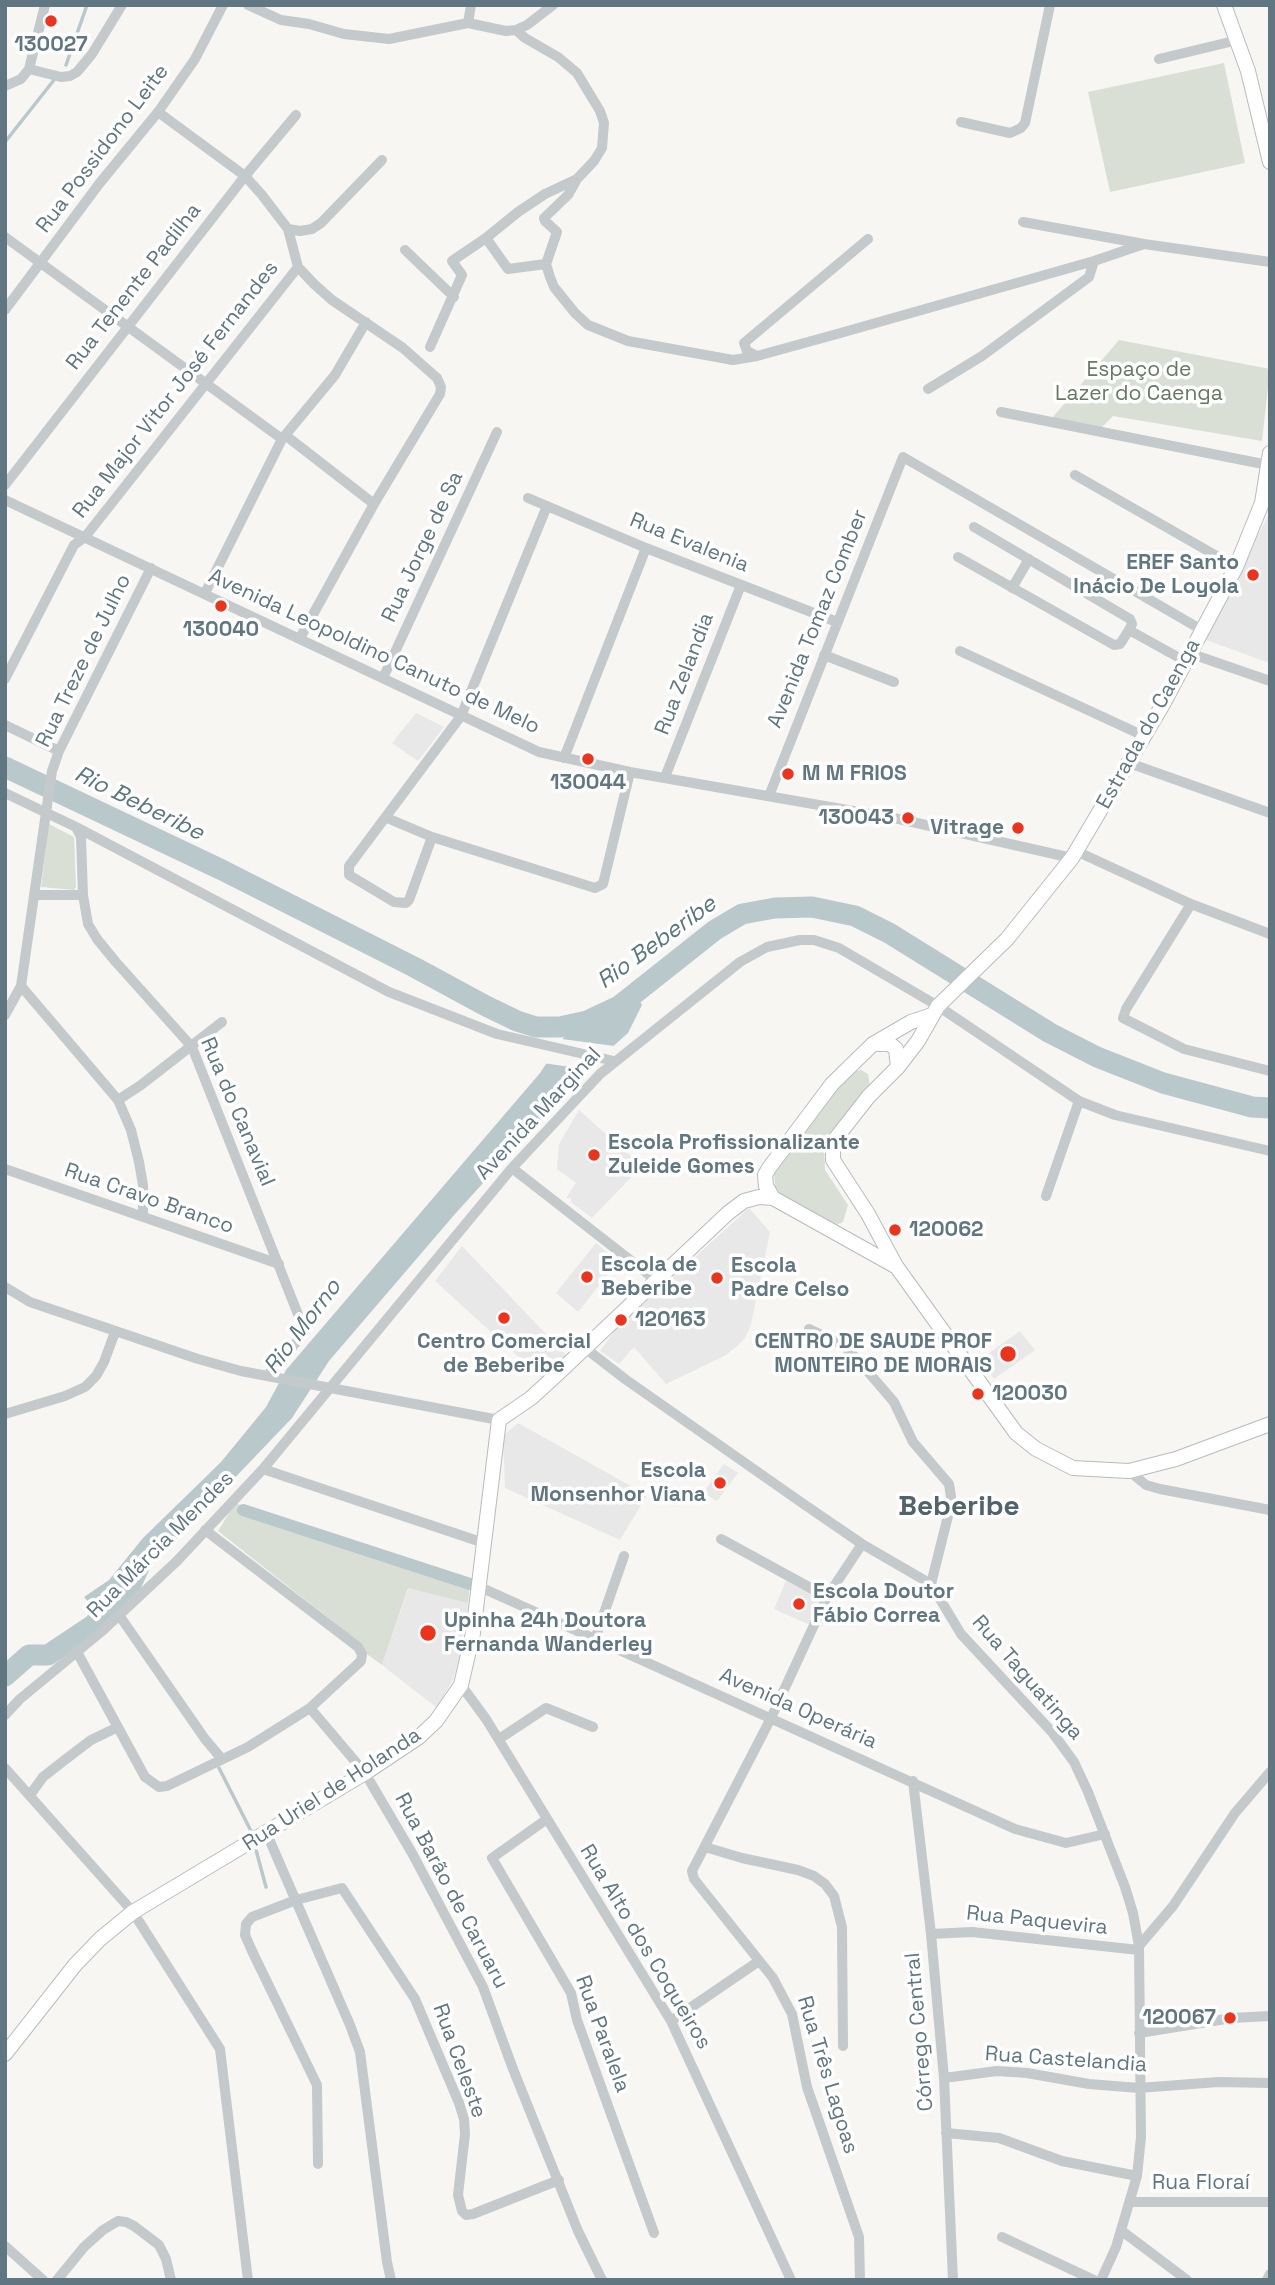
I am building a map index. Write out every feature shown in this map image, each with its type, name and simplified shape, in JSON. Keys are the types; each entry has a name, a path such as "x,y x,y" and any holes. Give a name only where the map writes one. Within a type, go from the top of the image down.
{"main road":[{"path":"1224,5 1248,71 1270,162"},
{"name":"Estrada do Caenga","path":"935,1010 1007,939 1074,855 1144,736 1236,567 1266,497 1269,459"},
{"path":"772,1198 766,1186 765,1175 832,1084 873,1044 935,1010"},
{"path":"935,1010 918,1041 898,1068 869,1096 836,1138 832,1160 896,1266 1016,1433 1036,1449 1073,1468 1129,1471 1176,1459 1270,1424"},
{"path":"873,1044 890,1044 896,1049 898,1068"},
{"path":"499,1420 531,1398 744,1201 758,1196 772,1198 896,1266"},
{"path":"839,1236 861,1233 865,1228 867,1214"},
{"name":"Rua Uriel de Holanda","path":"5,2054 75,1965 100,1939 133,1912 365,1773 410,1743 436,1721 461,1685 473,1633 499,1420"}],"street":[{"path":"5,86 21,79 29,69 45,5"},
{"path":"29,69 61,77 77,72 92,54 122,5"},
{"name":"Rua Possidono Leite","path":"5,310 99,184 158,112 195,59 223,5"},
{"path":"248,5 281,20 374,38 410,36 468,23 506,31 516,30 553,5"},
{"path":"468,23 471,5"},
{"path":"961,122 1010,133 1017,132 1025,123 1049,5"},
{"path":"516,30 569,65 592,94 600,111 604,123 602,148 568,195 544,218 556,232 546,264 554,287 575,313 588,325 628,341 733,360 757,356 1094,261 1144,244"},
{"path":"1158,59 1238,40"},
{"path":"158,112 244,176 288,229 298,267 332,300 403,348 437,377 441,387 440,394 374,504 300,638"},
{"name":"Rua Tenente Padilha","path":"5,485 244,176 296,115"},
{"path":"288,229 312,229 321,223 382,160"},
{"path":"429,347 462,275 452,261 545,194 577,179"},
{"path":"1023,222 1144,244 1270,262"},
{"path":"5,237 127,328 284,437 374,504"},
{"path":"486,238 508,269 546,264"},
{"path":"757,356 747,351 744,343 867,239"},
{"path":"405,250 454,297"},
{"path":"928,389 982,356 1089,277 1094,261"},
{"name":"Rua Major Vitor José Fernandes","path":"5,679 74,545 85,537 298,267"},
{"path":"205,593 284,437 335,375 366,322"},
{"path":"1001,412 1269,459"},
{"name":"Rua Jorge de Sa","path":"383,678 497,432"},
{"name":"Avenida Tomaz Comber","path":"769,796 903,457 1202,630"},
{"path":"1075,475 1236,567"},
{"name":"Rua Evalenia","path":"528,498 646,548 837,622"},
{"name":"Avenida Leopoldino Canuto de Melo","path":"5,500 516,743 564,758 630,772 899,819 1074,855 1270,934"},
{"path":"432,837 409,900 401,904 352,877 348,870 461,716 547,506"},
{"path":"958,557 1114,645 1120,644 1129,630 1132,624 1130,619 974,527"},
{"path":"564,758 646,548"},
{"path":"1012,588 1029,559"},
{"name":"Rua Treze de Julho","path":"5,1015 20,986 51,771 151,568"},
{"name":"Rua Zelandia","path":"665,777 741,585"},
{"path":"1129,630 1187,657 1270,681"},
{"path":"960,651 1144,736"},
{"path":"824,655 894,682"},
{"path":"5,725 59,751"},
{"path":"1129,762 1270,813"},
{"path":"387,818 432,837 591,887 599,887 603,884 630,772"},
{"path":"5,793 76,827 389,992 497,1034 609,1060"},
{"name":"Rua do Canavial","path":"76,827 81,837 83,895 88,924 97,939 192,1047 305,1332 273,1377"},
{"path":"34,895 83,895"},
{"path":"1191,904 1123,1015 1126,1020 1184,1049 1270,1071"},
{"name":"Avenida Marginal","path":"323,1387 609,1060 740,962 767,947 814,940 839,948 1079,1101 1115,1115 1270,1151"},
{"path":"20,986 118,1100 131,1130 139,1162 143,1185 143,1217"},
{"path":"118,1100 222,1023"},
{"path":"1046,1196 1079,1101"},
{"path":"512,1168 657,1281"},
{"name":"Rua Cravo Branco","path":"5,1169 279,1264"},
{"path":"5,1287 30,1302 198,1359 273,1377 499,1420"},
{"path":"809,1329 843,1345 857,1359 894,1402 913,1442 949,1484 949,1512 931,1584"},
{"path":"5,1414 65,1396 85,1387 96,1376 104,1362 115,1332"},
{"name":"Rua Taguatinga","path":"585,1348 625,1379 862,1544 931,1584 961,1634 1063,1747 1082,1779 1125,1887 1139,1948 1141,2137 1131,2202 1107,2277"},
{"name":"Rua Márcia Mendes","path":"5,1715 20,1699 119,1615 205,1530 263,1469 323,1387"},
{"path":"263,1469 484,1543"},
{"path":"1129,1471 1146,1485 1160,1489 1270,1510"},
{"path":"77,1652 145,1777 159,1787 167,1786 248,1747 310,1708 361,1661 362,1654 358,1647 205,1530"},
{"path":"721,1539 827,1597"},
{"path":"843,2046 842,1927 834,1896 825,1884 814,1876 705,1847 771,1718 827,1597 862,1544"},
{"path":"595,1639 624,1556"},
{"name":"Avenida Operária","path":"480,1587 1000,1823 1066,1843 1105,1834"},
{"path":"119,1615 221,1758"},
{"name":"Rua Alto dos Coqueiros","path":"461,1685 499,1739 671,2021 791,2280"},
{"name":"Rua Barão de Caruaru","path":"310,1708 365,1773 412,1853 483,1987 583,2242 602,2280"},
{"path":"499,1739 546,1708 593,1727"},
{"path":"30,1795 43,1777 66,1759 91,1741 118,1727"},
{"path":"5,1768 133,1912 219,2049 223,2060 248,2280"},
{"path":"1139,1948 1173,1906 1235,1813 1270,1772"},
{"name":"Córrego Central","path":"913,1782 944,2078 953,2280"},
{"name":"Rua Paralela","path":"547,1819 492,1858 571,1993 577,2020 654,2233"},
{"path":"266,1832 360,2052 391,2280"},
{"name":"Rua Três Lagoas","path":"705,1847 692,1876 773,1978 792,2014 807,2087 859,2237 860,2280"},
{"name":"Rua Celeste","path":"296,1900 342,1888 415,1999 464,2119 465,2134 458,2195 459,2206 464,2214 473,2214 559,2180"},
{"path":"296,1900 252,1917 246,1924 245,1935 317,2085 318,2164"},
{"name":"Rua Paquevira","path":"931,1934 972,1932 1139,1948"},
{"path":"671,2021 759,1961"},
{"path":"1139,2033 1231,2018 1270,2016"},
{"name":"Rua Castelandia","path":"944,2078 981,2071 1014,2071 1089,2084 1139,2088 1218,2082 1270,2083"},
{"path":"946,2133 999,2138 1062,2161 1137,2176"},
{"name":"Rua Floraí","path":"1131,2202 1270,2202"},
{"path":"57,2280 84,2247 118,2221 126,2221 159,2245 171,2280"},
{"path":"1122,2231 1187,2280"},
{"path":"1002,2237 1094,2280"},
{"path":"5,2246 43,2280"},
{"path":"1266,2280 1270,2274"}],"shaded area":[{"name":"EREF Santo Inácio De Loyola","path":"1270,512 1270,663 1203,639"},
{"path":"416,713 444,727 418,761 392,743"},
{"path":"639,1000 642,1005 628,1033 581,1075 455,1214 329,1361 292,1418 163,1553 99,1614 84,1597 109,1580 143,1538 221,1462 266,1407 286,1370 540,1073 566,1034 593,1028"},
{"name":"Escola Profissionalizante Zuleide Gomes","path":"579,1110 642,1166 592,1218 571,1202 571,1198 566,1198 576,1183 557,1169 559,1144"},
{"name":"Escola Padre Celso","path":"749,1208 770,1232 751,1324 745,1338 737,1346 726,1355 666,1384 634,1347 619,1364 600,1351 615,1330"},
{"name":"Escola de Beberibe","path":"596,1243 618,1261 578,1312 556,1293"},
{"name":"Centro Comercial de Beberibe","path":"462,1246 567,1356 543,1379 435,1281"},
{"name":"CENTRO DE SAUDE PROF MONTEIRO DE MORAIS","path":"1020,1331 1035,1350 994,1379 981,1359"},
{"path":"518,1423 647,1495 620,1540 505,1488 503,1436"},
{"name":"Escola Monsenhor Viana","path":"724,1464 738,1473 717,1501 703,1493"},
{"name":"Escola Doutor Fábio Correa","path":"786,1581 824,1599 810,1625 774,1609"},
{"name":"Upinha 24h Doutora Fernanda Wanderley","path":"409,1587 468,1603 461,1652 453,1679 437,1708 382,1665"}],"green space":[{"path":"1224,63 1245,163 1110,192 1088,92"},
{"name":"Espaço de Lazer do Caenga","path":"1119,340 1270,369 1262,441 1113,416 1101,428 1052,418"},
{"path":"49,824 74,837 74,890 41,887"},
{"path":"861,1070 868,1074 870,1086 827,1136 824,1145 825,1170 848,1205 843,1222 834,1226 779,1195 774,1174 836,1091 852,1072"},
{"path":"235,1503 470,1582 468,1603 408,1588 382,1665 364,1652 360,1643 218,1531"}],"pier":[{"path":"562,1039 614,1046 591,1070 543,1063"}],"waterway":[{"path":"66,65 87,5"},
{"path":"5,142 54,80"},
{"name":"Rio Beberibe","path":"5,767 222,870 486,1006 536,1027 560,1027 587,1021 619,1006 715,930 742,914 775,908 812,907 855,916 889,933 1050,1033 1097,1057 1163,1083 1252,1107 1270,1108"},
{"path":"243,1510 470,1584"},
{"name":"Rio Morno","path":"5,1676 29,1655 48,1655 93,1625 105,1613 109,1604 130,1587 144,1556"},
{"path":"219,1768 251,1831"},
{"path":"256,1850 266,1887"}],"place":[{"name":"130027","path":"51,21"},
{"name":"EREF Santo Inácio De Loyola","path":"1253,575"},
{"name":"130040","path":"221,606"},
{"name":"130044","path":"588,759"},
{"name":"M M FRIOS","path":"788,774"},
{"name":"130043","path":"908,818"},
{"name":"Vitrage","path":"1018,828"},
{"name":"Escola Profissionalizante Zuleide Gomes","path":"594,1155"},
{"name":"120062","path":"895,1230"},
{"name":"Escola de Beberibe","path":"587,1277"},
{"name":"Escola Padre Celso","path":"717,1278"},
{"name":"Centro Comercial de Beberibe","path":"504,1318"},
{"name":"120163","path":"621,1320"},
{"name":"CENTRO DE SAUDE PROF MONTEIRO DE MORAIS","path":"1008,1354"},
{"name":"120030","path":"978,1394"},
{"name":"Escola Monsenhor Viana","path":"720,1483"},
{"name":"Escola Doutor Fábio Correa","path":"799,1604"},
{"name":"Upinha 24h Doutora Fernanda Wanderley","path":"428,1633"},
{"name":"120067","path":"1230,2018"}],"district":[{"name":"Beberibe","path":"959,1507"}]}
